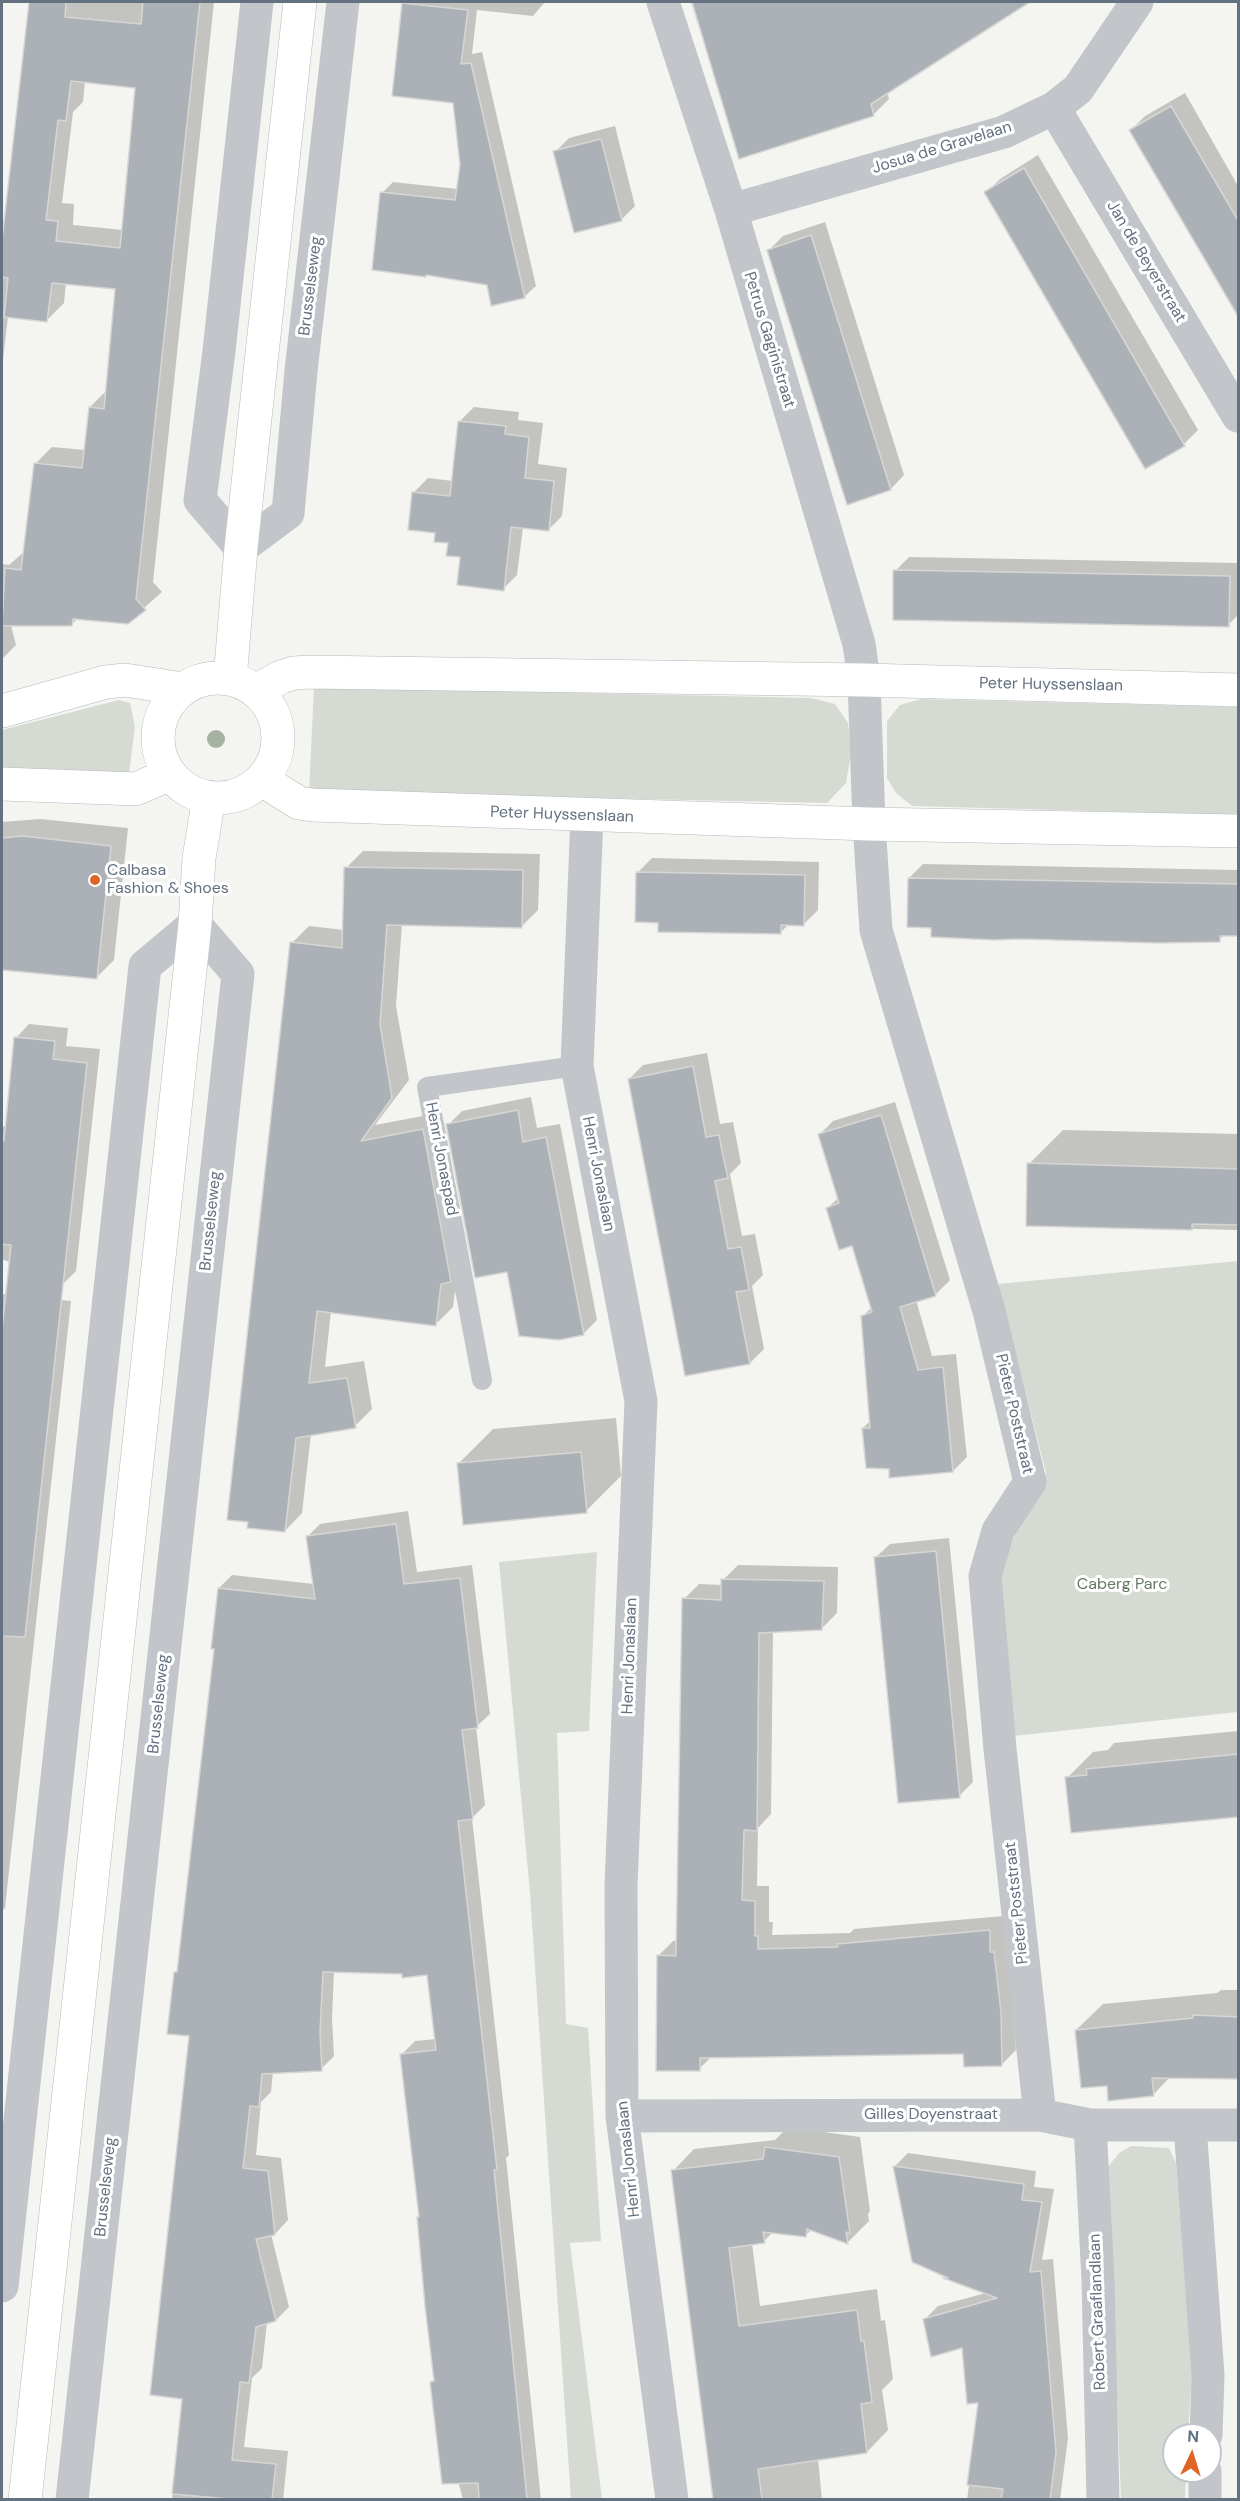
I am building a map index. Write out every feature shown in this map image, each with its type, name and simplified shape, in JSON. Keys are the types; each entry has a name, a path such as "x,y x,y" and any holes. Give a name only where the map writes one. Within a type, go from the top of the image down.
{"street":[{"path":"241,548 200,500 219,351 257,2"},
{"path":"243,685 241,548 300,2"},
{"name":"Brusselseweg","path":"241,548 288,513 302,360 343,2"},
{"name":"Petrus Gaginistraat","path":"663,2 730,210 859,644 864,680"},
{"name":"Josua de Gravelaan","path":"730,210 1004,132 1054,108 1078,89 1137,2"},
{"name":"Jan de Beyerstraat","path":"1054,108 1239,416"},
{"name":"Peter Huyssenslaan","path":"243,685 309,672 864,680 1239,690"},
{"path":"205,679 243,685 268,703 275,718 279,734 278,751 272,766 262,780 238,796 209,798 196,794 180,784 170,774 161,757 158,738 161,719 170,703 183,689 205,679"},
{"path":"2,711 87,686 115,681 125,680 183,689"},
{"path":"864,680 869,824"},
{"path":"2,784 136,789 170,774"},
{"name":"Peter Huyssenslaan","path":"262,780 299,803 313,805 869,824 1239,831"},
{"path":"25,2499 195,924 200,858 209,798"},
{"name":"Henri Jonaslaan","path":"587,816 577,1066 641,1401 621,1885 622,2116 672,2499"},
{"name":"Pieter Poststraat","path":"869,824 876,930 989,1311 1030,1482 998,1531 986,1576 1000,1749 1040,2115"},
{"path":"2,2286 145,966 195,924"},
{"name":"Brusselseweg","path":"72,2499 238,974 195,924"},
{"name":"Gilles Doyenstraat","path":"622,2116 1040,2115 1090,2125 1239,2125"},
{"name":"Robert Graaflandlaan","path":"1090,2125 1098,2280 1103,2499"},
{"path":"1190,2126 1208,2374 1206,2423"},
{"path":"1205,2483 1205,2499"}],"lane":[{"name":"Henri Jonaspad","path":"482,1380 428,1087 577,1066"}],"green space":[{"path":"314,687 811,698 835,704 848,723 851,753 846,783 827,803 309,792"},
{"path":"921,699 1238,707 1238,815 912,806 896,793 887,778 887,721 900,705"},
{"path":"119,700 130,703 135,727 128,782 2,772 2,730"},
{"name":"Caberg Parc","path":"1238,1261 1238,1712 1004,1737 1001,1564 1046,1473 998,1284"},
{"path":"597,1552 589,1731 557,1733 566,2024 588,2028 601,2241 570,2243 602,2499 571,2500 530,1893 499,1562"},
{"path":"1131,2146 1169,2148 1176,2163 1192,2371 1189,2423 1162,2423 1162,2483 1186,2483 1185,2499 1121,2499 1108,2167 1119,2153"}],"building":[{"path":"29,2 66,2 65,17 141,24 143,2 200,2 136,599 146,610 128,624 73,619 72,626 2,626 5,568 21,570 34,463 82,468 89,407 104,409 115,289 52,283 47,322 4,317 8,278 2,277 2,240","holes":["71,81 135,88 120,248 56,241 58,221 46,220 58,120 66,121"]},
{"path":"692,2 1030,2 871,104 874,116 739,159"},
{"path":"402,3 468,10 461,64 471,63 525,298 491,306 487,285 426,275 426,277 372,270 380,192 455,200 460,165 453,103 392,96"},
{"path":"1171,106 1239,222 1239,318 1129,130"},
{"path":"601,139 622,221 574,233 553,151"},
{"path":"1024,168 1185,446 1145,469 984,192"},
{"path":"811,235 891,490 847,505 767,250"},
{"path":"458,421 506,426 505,434 529,437 525,478 554,481 549,531 511,527 504,591 457,585 460,557 446,556 448,543 434,542 435,533 408,530 412,492 450,496"},
{"path":"893,570 1230,576 1229,627 893,620"},
{"path":"23,836 111,846 97,979 2,970 2,838"},
{"path":"344,867 523,870 522,928 387,925 380,1024 392,1098 361,1141 423,1129 451,1282 441,1284 436,1326 317,1311 309,1383 347,1378 356,1428 296,1438 285,1532 247,1528 248,1522 227,1520 290,942 342,948"},
{"path":"636,872 805,875 804,926 781,925 781,934 658,932 658,923 635,922"},
{"path":"908,878 1239,884 1239,936 1220,936 1220,942 1158,943 931,937 931,928 907,927"},
{"path":"14,1037 55,1041 53,1059 87,1063 25,1637 2,1636 2,1330 11,1245 2,1244 2,1141 4,1141"},
{"path":"693,1066 706,1137 719,1135 728,1178 715,1181 728,1249 741,1247 749,1290 736,1292 750,1364 685,1376 628,1079"},
{"path":"518,1110 523,1142 546,1137 584,1335 559,1340 519,1336 507,1272 475,1278 446,1124"},
{"path":"881,1115 936,1296 900,1307 918,1370 943,1367 953,1472 889,1478 889,1469 866,1468 862,1428 870,1428 861,1316 872,1312 852,1246 839,1250 826,1208 839,1203 818,1134"},
{"path":"1027,1163 1239,1169 1239,1225 1192,1224 1192,1230 1026,1226"},
{"path":"581,1452 587,1513 463,1525 457,1463"},
{"path":"396,1524 404,1584 460,1578 478,1728 462,1730 473,1819 458,1821 497,2170 494,2170 527,2499 479,2499 478,2483 442,2484 430,2382 434,2381 425,2306 417,2217 419,2217 400,2054 436,2050 427,1975 402,1978 402,1974 323,1972 320,2033 322,2071 262,2074 259,2107 250,2106 243,2168 268,2171 275,2235 256,2239 276,2321 256,2327 249,2383 240,2382 232,2460 276,2464 272,2499 230,2499 172,2494 182,2399 150,2395 189,2036 167,2034 174,1972 177,1972 214,1649 211,1649 218,1588 315,1599 306,1536"},
{"path":"936,1551 960,1798 898,1803 874,1557"},
{"path":"721,1579 824,1581 822,1630 759,1633 757,1831 744,1830 742,1900 755,1901 755,1936 758,1936 758,1949 838,1947 837,1944 990,1930 990,1952 994,1952 1001,2012 1002,2066 964,2067 963,2054 700,2058 700,2071 656,2071 657,1955 676,1956 682,1598 721,1600"},
{"path":"1239,1754 1239,1817 1071,1833 1065,1777 1087,1775 1086,1769"},
{"path":"1193,2015 1239,2017 1239,2079 1152,2078 1154,2096 1108,2101 1107,2086 1081,2088 1075,2030 1193,2018"},
{"path":"765,2147 839,2157 850,2234 846,2232 848,2244 807,2229 806,2237 763,2232 765,2243 729,2248 739,2326 857,2310 861,2341 864,2341 872,2402 861,2404 867,2453 758,2469 762,2499 713,2499 671,2170 763,2159"},
{"path":"893,2166 1024,2184 1022,2200 1042,2202 1030,2272 1041,2271 1056,2452 1050,2499 1001,2499 1003,2489 967,2485 978,2403 967,2404 962,2348 931,2357 923,2319 997,2298 943,2278 948,2278 912,2262"}],"place":[{"name":"Calbasa Fashion & Shoes","path":"95,880"}]}
